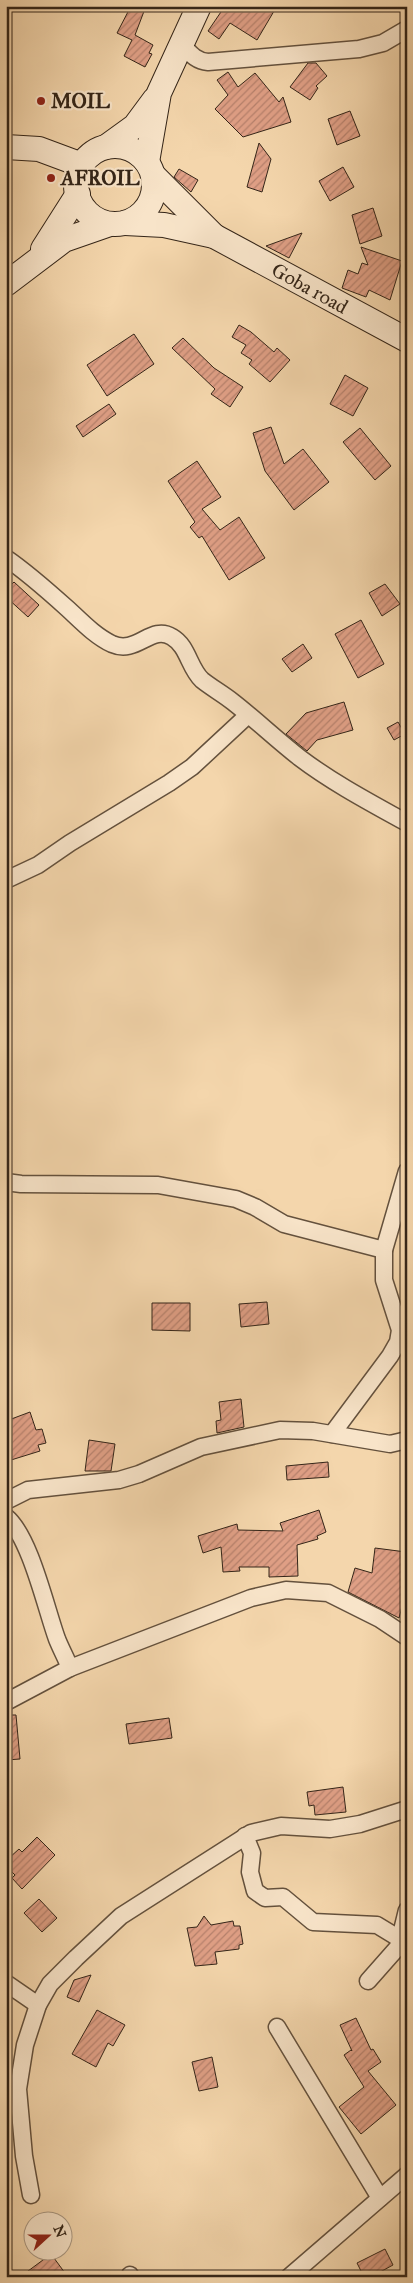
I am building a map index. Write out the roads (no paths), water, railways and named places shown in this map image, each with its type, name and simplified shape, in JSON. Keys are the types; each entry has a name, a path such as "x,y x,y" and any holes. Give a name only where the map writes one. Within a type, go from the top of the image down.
{"street":[{"path":"199,6 159,93 134,126 106,147 92,154 82,165 77,179 78,194 84,208 95,219 117,224 164,225 214,236"},
{"path":"181,44 195,58 208,62 359,49 383,43 407,29"},
{"path":"6,284 64,240 139,217 149,205 154,191 150,169 159,93"},
{"path":"106,147 121,146 136,151 150,169 214,236"},
{"path":"6,147 39,149 82,165"},
{"path":"32,265 59,227 78,194"},
{"name":"Goba road","path":"214,236 407,340"},
{"path":"6,558 25,572 96,634 113,644 126,648 139,644 148,637 160,633 172,636 183,647 200,678 301,759 407,823"},
{"path":"6,880 38,865 70,842 177,778 192,767 248,715"},
{"path":"332,1434 390,1356 398,1342 400,1330 384,1280 384,1250 407,1170"},
{"path":"6,1182 21,1184 158,1185 236,1199 255,1207 284,1224 384,1250"},
{"path":"6,1501 28,1490 119,1480 139,1474 201,1447 280,1430 332,1434 390,1444 407,1440"},
{"path":"6,1517 12,1522 25,1548 58,1641 70,1668"},
{"path":"6,1702 70,1668 251,1598 286,1590 328,1593 380,1619 407,1637"},
{"path":"31,2195 24,2156 18,2089 25,2045 38,2005 50,1984 121,1916 251,1833 281,1826 330,1829 360,1824 407,1809"},
{"path":"245,1836 252,1853 250,1872 255,1891 265,1898 283,1896 313,1922 404,1925 398,1947 368,1981"},
{"path":"6,1983 38,2005"},
{"path":"277,2027 380,2198"},
{"path":"289,2277 407,2174"}],"place":[{"name":"MOIL","path":"41,101"},
{"name":"AFROIL","path":"51,178"}]}
